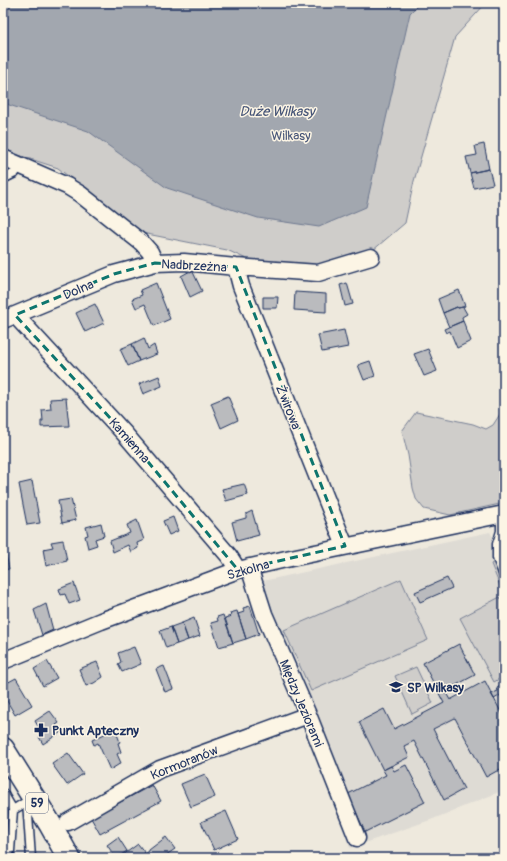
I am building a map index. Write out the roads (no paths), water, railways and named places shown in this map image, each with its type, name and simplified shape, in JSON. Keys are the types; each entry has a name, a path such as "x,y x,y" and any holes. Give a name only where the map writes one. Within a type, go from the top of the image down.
{"main road":[{"name":"59","path":"3,749 31,799 69,858"}],"street":[{"name":"Nadbrzeżna","path":"3,158 62,183 80,194 139,240 150,252 155,263 184,262 318,272 371,257"},
{"name":"Dolna","path":"9,318 114,274 155,263"},
{"name":"Żwirowa","path":"236,267 241,286 345,546"},
{"name":"Kamienna","path":"9,318 124,433 229,556 244,569"},
{"name":"Szkolna","path":"3,661 101,621 244,569 345,546 501,514"},
{"name":"Między Jeziorami","path":"244,569 308,715 357,838"},
{"name":"Kormoranów","path":"68,822 160,769 308,715"}],"lane":[{"path":"3,179 15,173 20,165"},
{"path":"501,514 501,531 497,544 497,558 504,576"},
{"path":"3,793 13,810 10,851 3,852"},
{"path":"13,810 31,799"},
{"path":"31,799 31,858"}],"water":[{"name":"Duże Wilkasy","path":"3,3 420,3 410,13 366,207 319,227 258,218 167,188 88,131 9,105 3,100"}],"place":[{"name":"SP Wilkasy","path":"396,687"},
{"name":"Punkt Apteczny","path":"41,730"}],"park label":[{"name":"Wilkasy","path":"291,135"}]}
